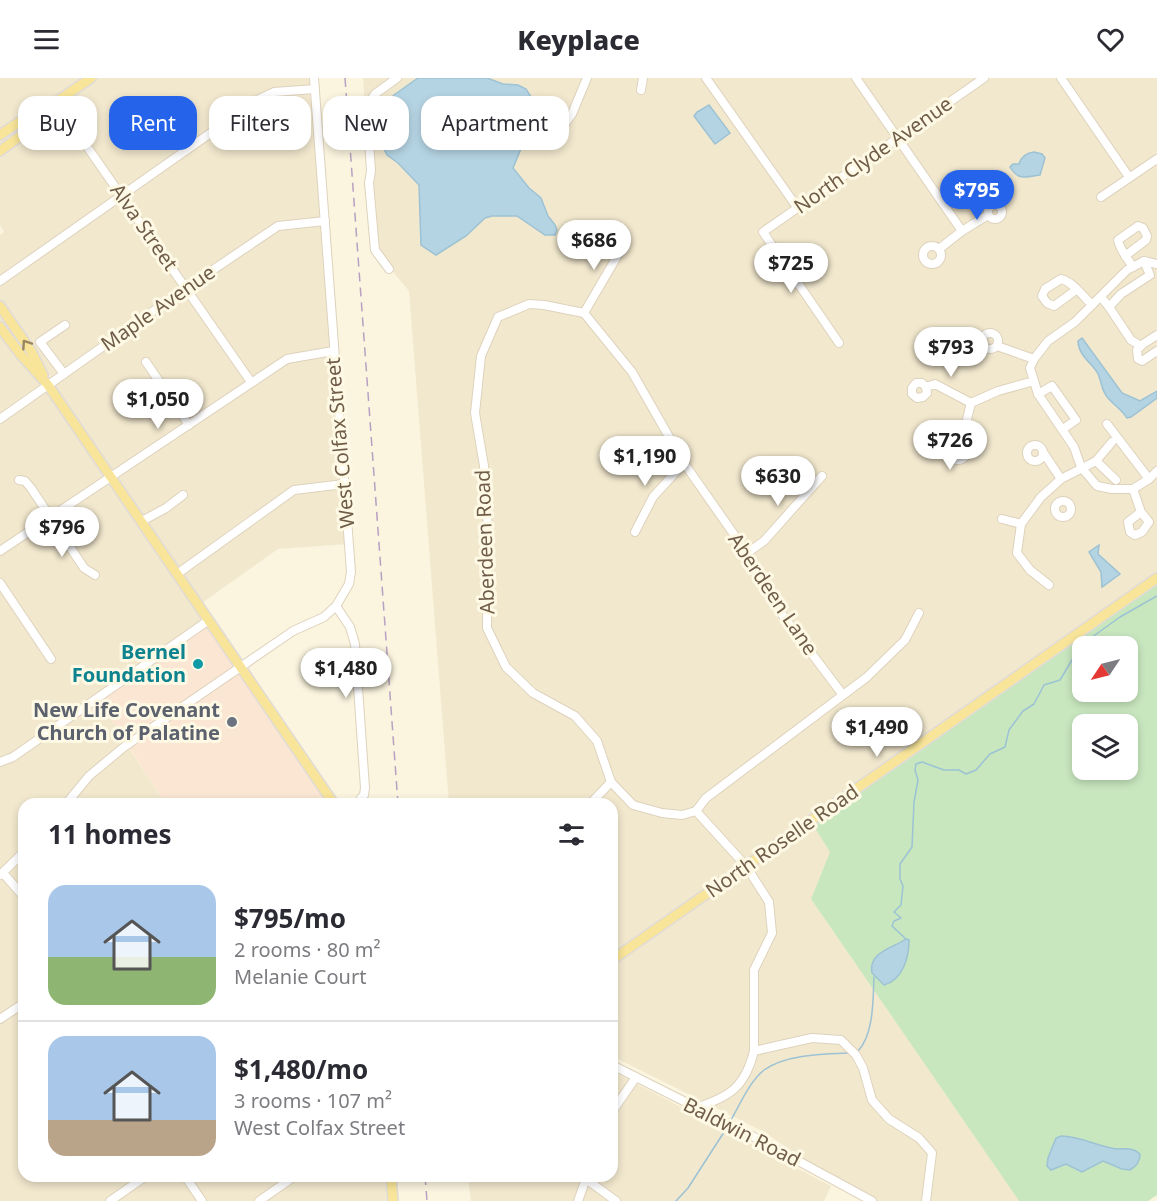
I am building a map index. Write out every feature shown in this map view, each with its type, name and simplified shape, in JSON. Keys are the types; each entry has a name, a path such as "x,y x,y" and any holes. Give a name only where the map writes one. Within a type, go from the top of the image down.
{"main road":[{"path":"63,96 79,81 92,78"},
{"path":"0,135 18,123"},
{"path":"0,151 18,138"},
{"path":"0,306 31,351 48,385"},
{"path":"0,327 48,385 330,798"},
{"name":"North Roselle Road","path":"618,956 1157,578"},
{"path":"391,1182 393,1201"}],"street":[{"name":"West Colfax Street","path":"314,78 351,572 349,584 336,606"},
{"path":"389,269 375,250 369,183 371,171 367,111 375,94 397,78"},
{"path":"569,118 587,78"},
{"path":"641,90 643,78"},
{"path":"706,78 797,207"},
{"path":"856,78 962,231"},
{"name":"North Clyde Avenue","path":"840,343 763,232 984,78"},
{"path":"1060,78 1129,177"},
{"path":"0,281 259,99 274,93 315,89"},
{"name":"Alva Street","path":"90,150 251,382"},
{"path":"1101,197 1157,159"},
{"path":"939,249 988,215"},
{"name":"Maple Avenue","path":"0,419 278,226 325,221"},
{"path":"584,313 626,241"},
{"path":"1125,256 1133,267"},
{"path":"1109,307 1121,294 1150,275 1144,261"},
{"path":"1157,264 1144,261 1127,270 1075,322 1048,341 1030,368 1038,394 1048,412 1063,429 1074,447 1081,467 1097,486 1133,489 1157,471"},
{"path":"1076,290 1092,306"},
{"path":"1101,297 1131,340 1141,346"},
{"name":"Aberdeen Road","path":"584,313 529,304 498,317 481,356 475,413 484,466 488,530 487,628 506,667 532,693 575,716 597,741 611,782 633,805 662,813 682,815 696,811"},
{"name":"Aberdeen Lane","path":"584,313 632,372 684,463 747,553 781,613 843,695"},
{"path":"64,374 40,342 65,325"},
{"path":"1157,335 1137,350 1138,358 1142,361 1157,351"},
{"path":"997,346 1034,359"},
{"path":"0,551 287,359 333,351"},
{"path":"146,362 189,425"},
{"path":"961,443 971,404 998,391 1034,381"},
{"path":"926,387 935,384 971,404"},
{"path":"1038,394 1052,386 1076,420 1063,429"},
{"path":"1107,424 1149,479"},
{"path":"1049,585 1030,570 1017,553 1021,524 1041,497 1061,479 1081,467 1096,462 1112,442"},
{"path":"1043,452 1061,479"},
{"path":"1096,462 1116,480"},
{"path":"635,532 653,497 684,463"},
{"path":"747,553 764,541 822,476"},
{"path":"19,480 25,481 32,488 84,568 95,575"},
{"path":"177,573 294,490 344,484"},
{"path":"1133,489 1141,512"},
{"path":"142,521 166,508 183,495"},
{"path":"1041,497 1056,505"},
{"path":"1002,519 1021,524"},
{"path":"0,583 51,659"},
{"path":"71,798 89,776 124,747 292,631 324,616 336,606 350,627 356,644 366,788 361,798"},
{"path":"695,1108 721,1100 745,1076 754,1051 754,970 772,933 769,902 746,866 696,811 706,798 867,677 900,646 919,613"},
{"path":"0,762 13,757 209,620"},
{"path":"596,798 611,782"},
{"path":"18,858 1,874 18,891"},
{"path":"0,1019 18,1007"},
{"path":"754,1051 812,1038 841,1040 846,1043 863,1068 872,1100 889,1119 920,1138 932,1153 926,1201"},
{"name":"Baldwin Road","path":"618,1068 872,1201"},
{"path":"618,1103 636,1077"},
{"path":"716,1118 721,1100"},
{"path":"110,1201 137,1182"},
{"path":"189,1182 202,1201"},
{"path":"259,1201 286,1182"},
{"path":"578,1201 584,1182"},
{"path":"592,1182 616,1201"}],"shaded area":[{"path":"0,78 314,78 348,544 278,549 199,605 209,620 127,745 162,798 18,798 18,1182 391,1182 393,1201 0,1201 0,235 4,232 0,225"},
{"path":"363,78 1157,78 1157,578 618,956 618,798 449,798 409,291 375,250 368,150 409,150 409,96 364,96"},
{"path":"209,620 330,798 162,798 97,698"},
{"path":"813,825 830,852 811,899 1019,1201 867,1201 762,1131 618,1059 618,962"},
{"path":"618,1074 831,1186 824,1201 471,1201 469,1182 618,1182"}],"green space":[{"path":"1157,584 1157,1195 1148,1201 1019,1201 811,899 830,852 813,825 1072,644 1072,702 1138,702 1138,636 1083,636"}],"water":[{"path":"418,78 487,78 526,89 530,96 421,96 421,150 520,150 513,168 529,188 541,198 557,230 555,235 545,235 517,216 492,216 485,218 466,236 436,255 421,245 419,185 384,150 409,150 409,96 394,95"},
{"path":"709,105 730,133 715,144 694,116"},
{"path":"1034,152 1042,154 1045,158 1040,175 1023,177 1016,174 1010,167 1013,164 1019,164 1025,155"},
{"path":"1082,338 1122,393 1140,401 1157,391 1157,398 1127,418 1105,395 1097,372 1082,354 1078,341"},
{"path":"1099,545 1098,554 1120,574 1102,587 1101,572 1089,552"},
{"path":"906,939 909,940 909,947 904,967 896,978 884,985 872,973 874,960 883,951"},
{"path":"1061,1136 1110,1148 1132,1149 1140,1154 1139,1159 1130,1170 1103,1161 1082,1172 1066,1164 1051,1170 1047,1166 1048,1158 1056,1138"}],"waterway":[{"path":"906,939 892,926 894,921 901,918 894,912 901,905 903,886 900,879 900,864 912,847 914,802 918,780 916,764 922,762 944,770 959,770 966,774 976,770 990,754 1005,747 1009,730 1023,711 1034,704 1044,685 1060,680 1081,645 1120,617 1157,596"},
{"path":"858,1051 870,1026 874,977"},
{"path":"731,1120 754,1080 764,1070 794,1058 850,1053"},
{"path":"676,1201 688,1188 726,1129"}],"railway":[{"path":"345,78 398,798"},
{"path":"425,1182 427,1201"}],"place":[{"name":"Bernel Foundation","path":"198,664"},
{"name":"New Life Covenant Church of Palatine","path":"232,722"}]}
